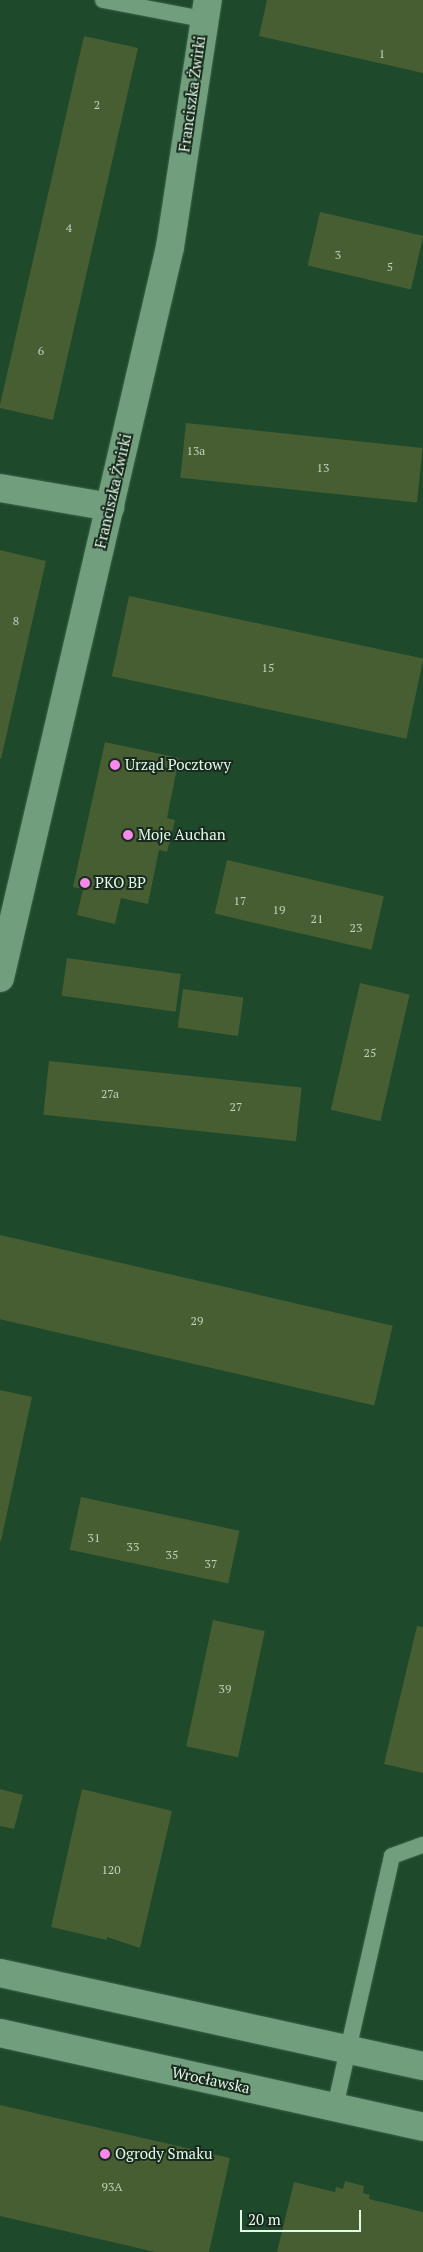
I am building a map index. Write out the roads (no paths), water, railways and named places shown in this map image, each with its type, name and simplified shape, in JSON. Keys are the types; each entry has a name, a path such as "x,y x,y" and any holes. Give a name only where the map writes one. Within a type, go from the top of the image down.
{"street":[{"name":"Franciszka Żwirki","path":"0,978 170,247 206,10"},
{"path":"0,488 110,507"},
{"path":"0,1973 423,2066"},
{"name":"Wrocławska","path":"0,2033 423,2127"}],"lane":[{"path":"103,0 206,10"},
{"path":"335,2107 392,1856 423,1845"}],"place":[{"name":"Urząd Pocztowy","path":"115,765"},
{"name":"Moje Auchan","path":"128,835"},
{"name":"PKO BP","path":"85,883"},
{"name":"Ogrody Smaku","path":"105,2154"}]}
